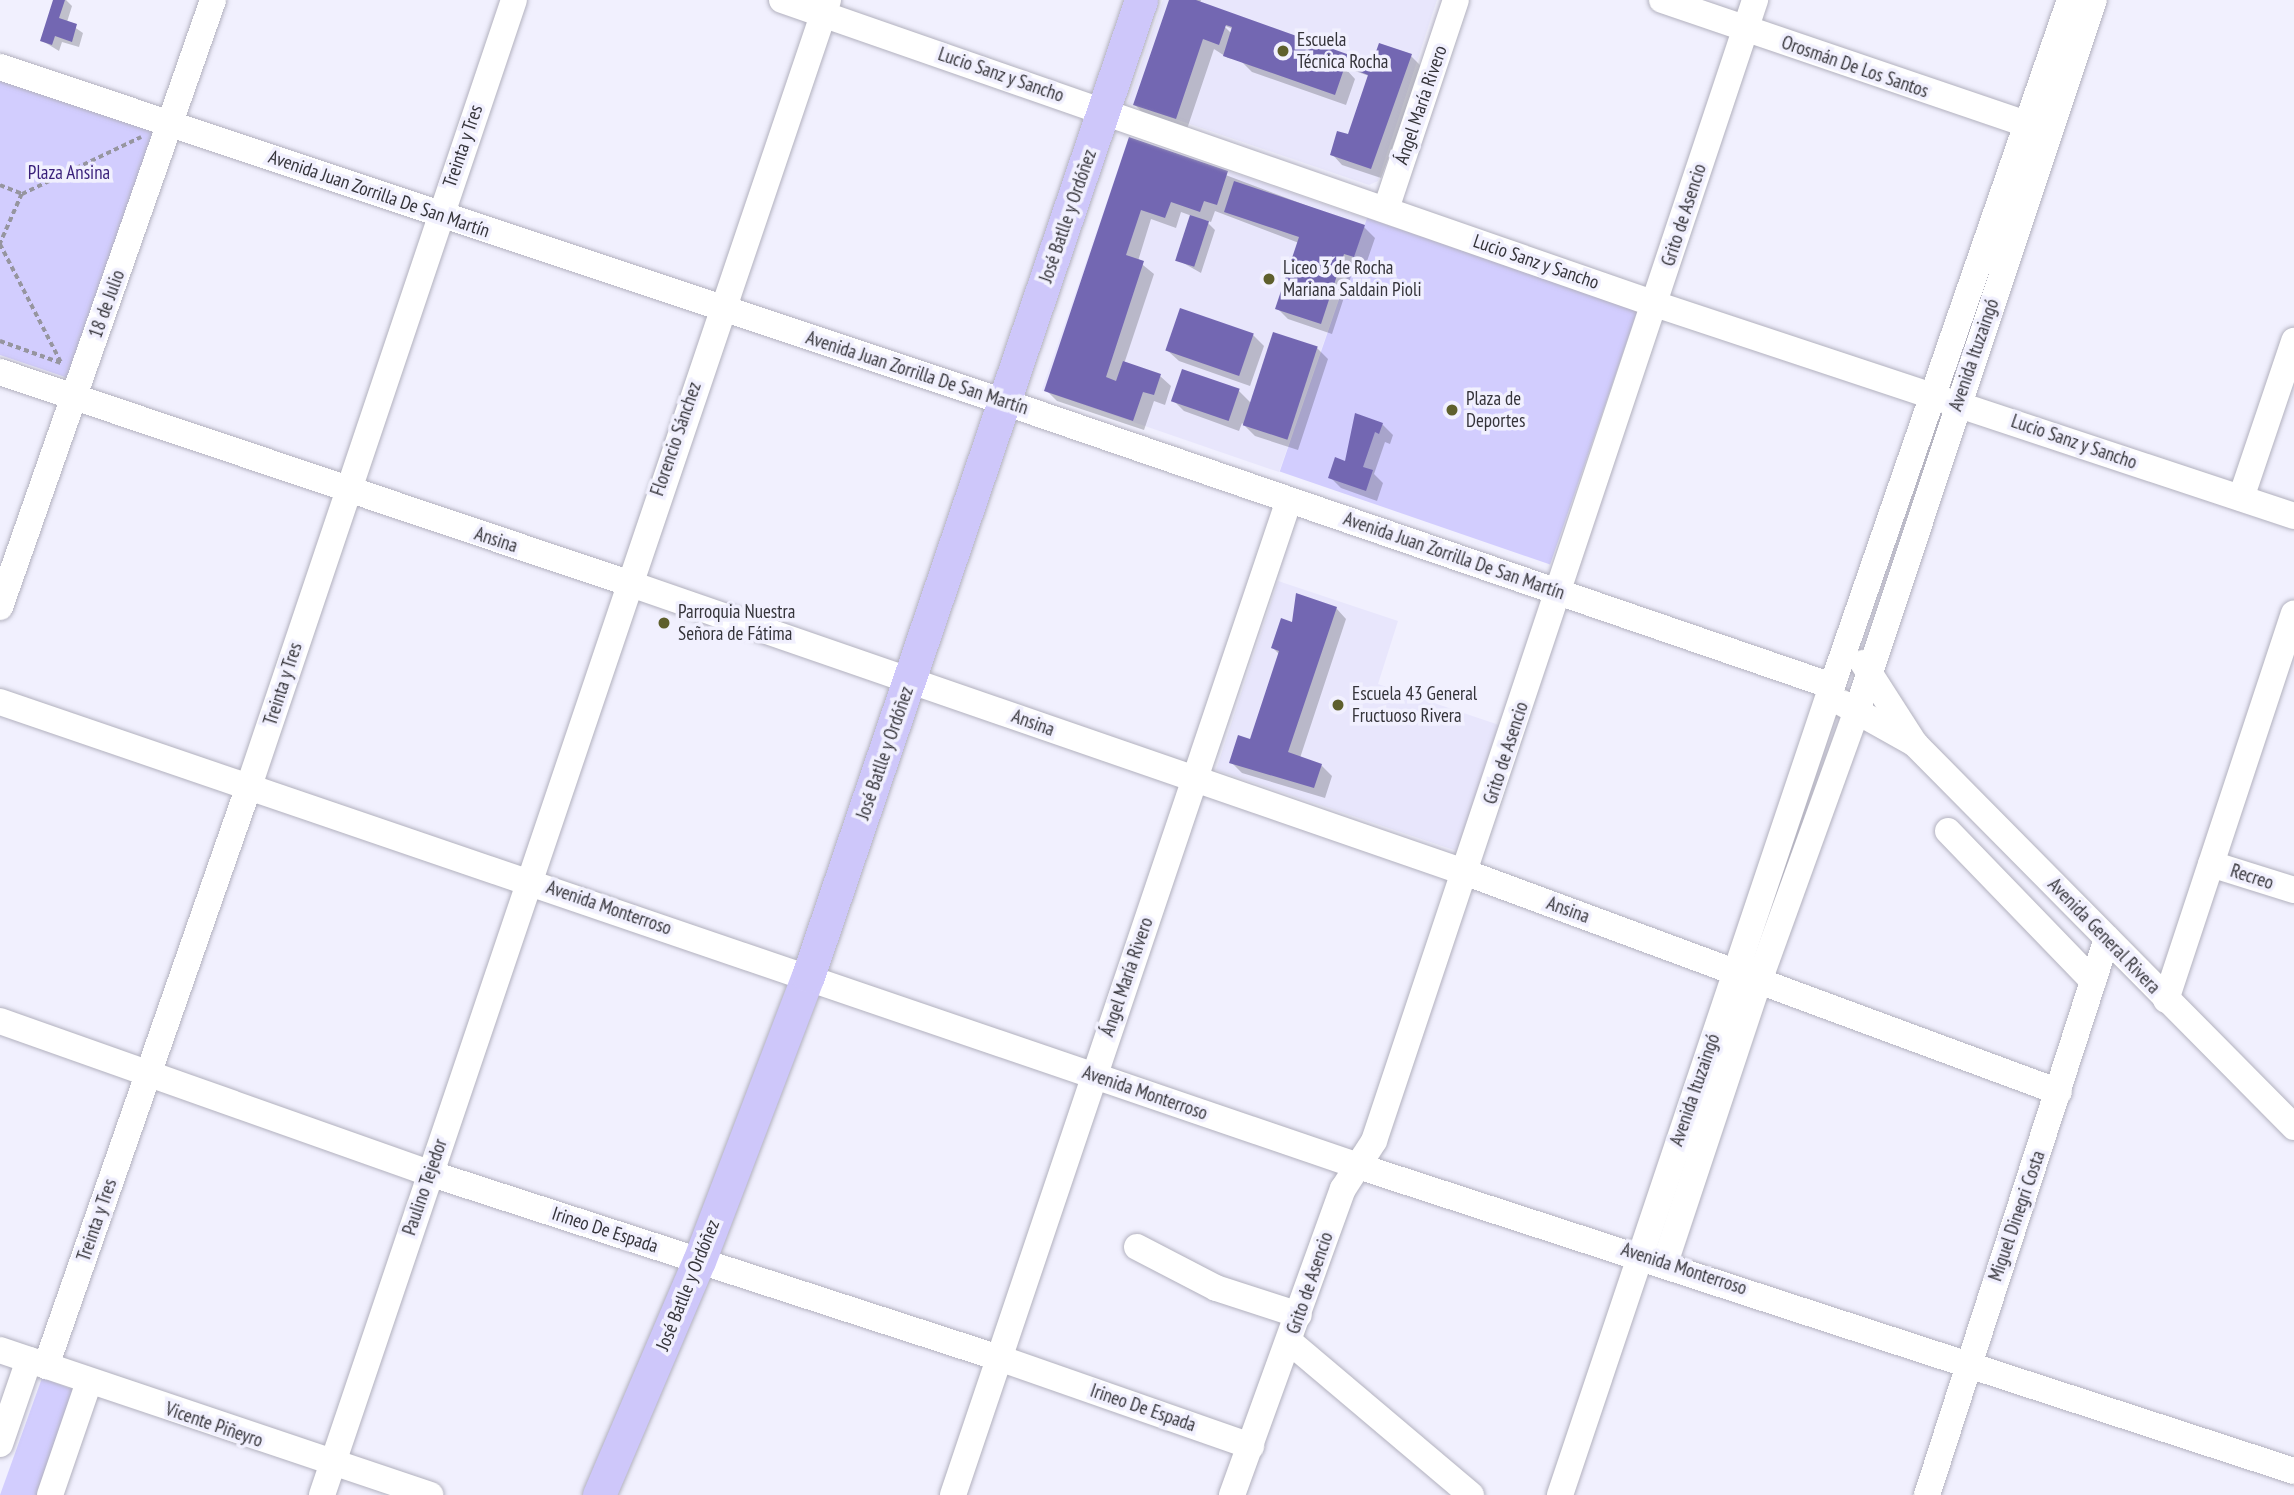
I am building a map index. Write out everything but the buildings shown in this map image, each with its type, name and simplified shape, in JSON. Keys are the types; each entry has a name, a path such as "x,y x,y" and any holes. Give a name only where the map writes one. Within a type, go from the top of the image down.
{"main road":[{"name":"José Batlle y Ordóñez","path":"602,1494 699,1261 808,976 1141,0"}],"street":[{"name":"18 de Julio","path":"0,607 172,124 213,0"},
{"name":"Treinta y Tres","path":"0,1444 38,1363 148,1074 249,786 439,214 514,0"},
{"name":"Lucio Sanz y Sancho","path":"782,0 826,7 1104,110 1655,304 2294,516"},
{"name":"Ángel María Rivero","path":"1385,209 1456,0"},
{"name":"Orosmán De Los Santos","path":"1662,0 2038,128"},
{"name":"Grito de Asencio","path":"1232,1495 1300,1315 1343,1189 1374,1141 1467,873 1755,0"},
{"name":"Avenida Ituzaingó","path":"1665,1263 1832,686 1844,662 1947,399 2038,128 2070,0"},
{"name":"Avenida Ituzaingó","path":"2038,128 2094,0"},
{"name":"Florencio Sánchez","path":"531,881 628,583 826,7"},
{"name":"Avenida Juan Zorrilla De San Martín","path":"0,67 1004,402 1832,686"},
{"path":"2241,498 2285,398 2294,341"},
{"name":"Ansina","path":"0,372 346,491 911,679 1193,780 1467,873 2059,1091"},
{"name":"Avenida Ituzaingó","path":"1560,1495 1639,1255 1747,975 1857,712 1947,399"},
{"name":"Ángel María Rivero","path":"953,1495 1002,1359 1094,1075 1289,500"},
{"path":"2166,1000 2294,614"},
{"path":"1844,662 1863,662 1871,669"},
{"name":"Avenida General Rivera","path":"1871,669 1915,744 2294,1127"},
{"path":"1832,686 1841,703 1857,712"},
{"name":"Avenida Monterroso","path":"0,702 531,881 1358,1166 1665,1263 2294,1471"},
{"name":"Avenida General Rivera","path":"1857,712 1915,744"},
{"path":"1948,831 2093,981"},
{"name":"Recreo","path":"2211,864 2294,890"},
{"name":"Paulino Tejedor","path":"322,1495 429,1172 531,881"},
{"name":"Miguel Dinegri Costa","path":"1927,1495 1967,1362 2059,1091 2107,938"},
{"name":"Irineo De Espada","path":"0,1021 429,1172 1002,1359 1251,1446"},
{"path":"1137,1247 1216,1289 1300,1315"},
{"path":"1290,1342 1471,1495"},
{"name":"Vicente Piñeyro","path":"0,1350 332,1465 430,1495"},
{"path":"50,1495 89,1382"}],"path":[{"path":"74,397 61,363 0,244 22,194 172,124"},
{"path":"127,134 139,138"},
{"path":"135,151 139,138"},
{"path":"0,185 22,194"},
{"path":"0,341 61,363"},
{"path":"61,363 66,351"}],"shaded area":[{"name":"Escuela Técnica Rocha","path":"1163,0 1437,0 1378,181 1369,185 1128,103"},
{"path":"1129,137 1366,219 1279,472 1042,390"},
{"name":"Escuela 43 General Fructuoso Rivera","path":"1278,581 1398,621 1378,684 1499,725 1457,851 1216,770"}],"green space":[{"name":"Plaza Ansina","path":"0,77 159,129 71,379 0,355"},
{"name":"Plaza de Deportes","path":"1367,218 1637,311 1550,565 1280,471"},
{"path":"42,1378 74,1390 38,1495 0,1495"}],"place":[{"name":"Escuela Técnica Rocha","path":"1283,51"},
{"name":"Liceo 3 de Rocha Mariana Saldain Pioli","path":"1269,279"},
{"name":"Plaza de Deportes","path":"1452,410"},
{"name":"Parroquia Nuestra Señora de Fátima","path":"664,623"},
{"name":"Escuela 43 General Fructuoso Rivera","path":"1338,705"}]}
